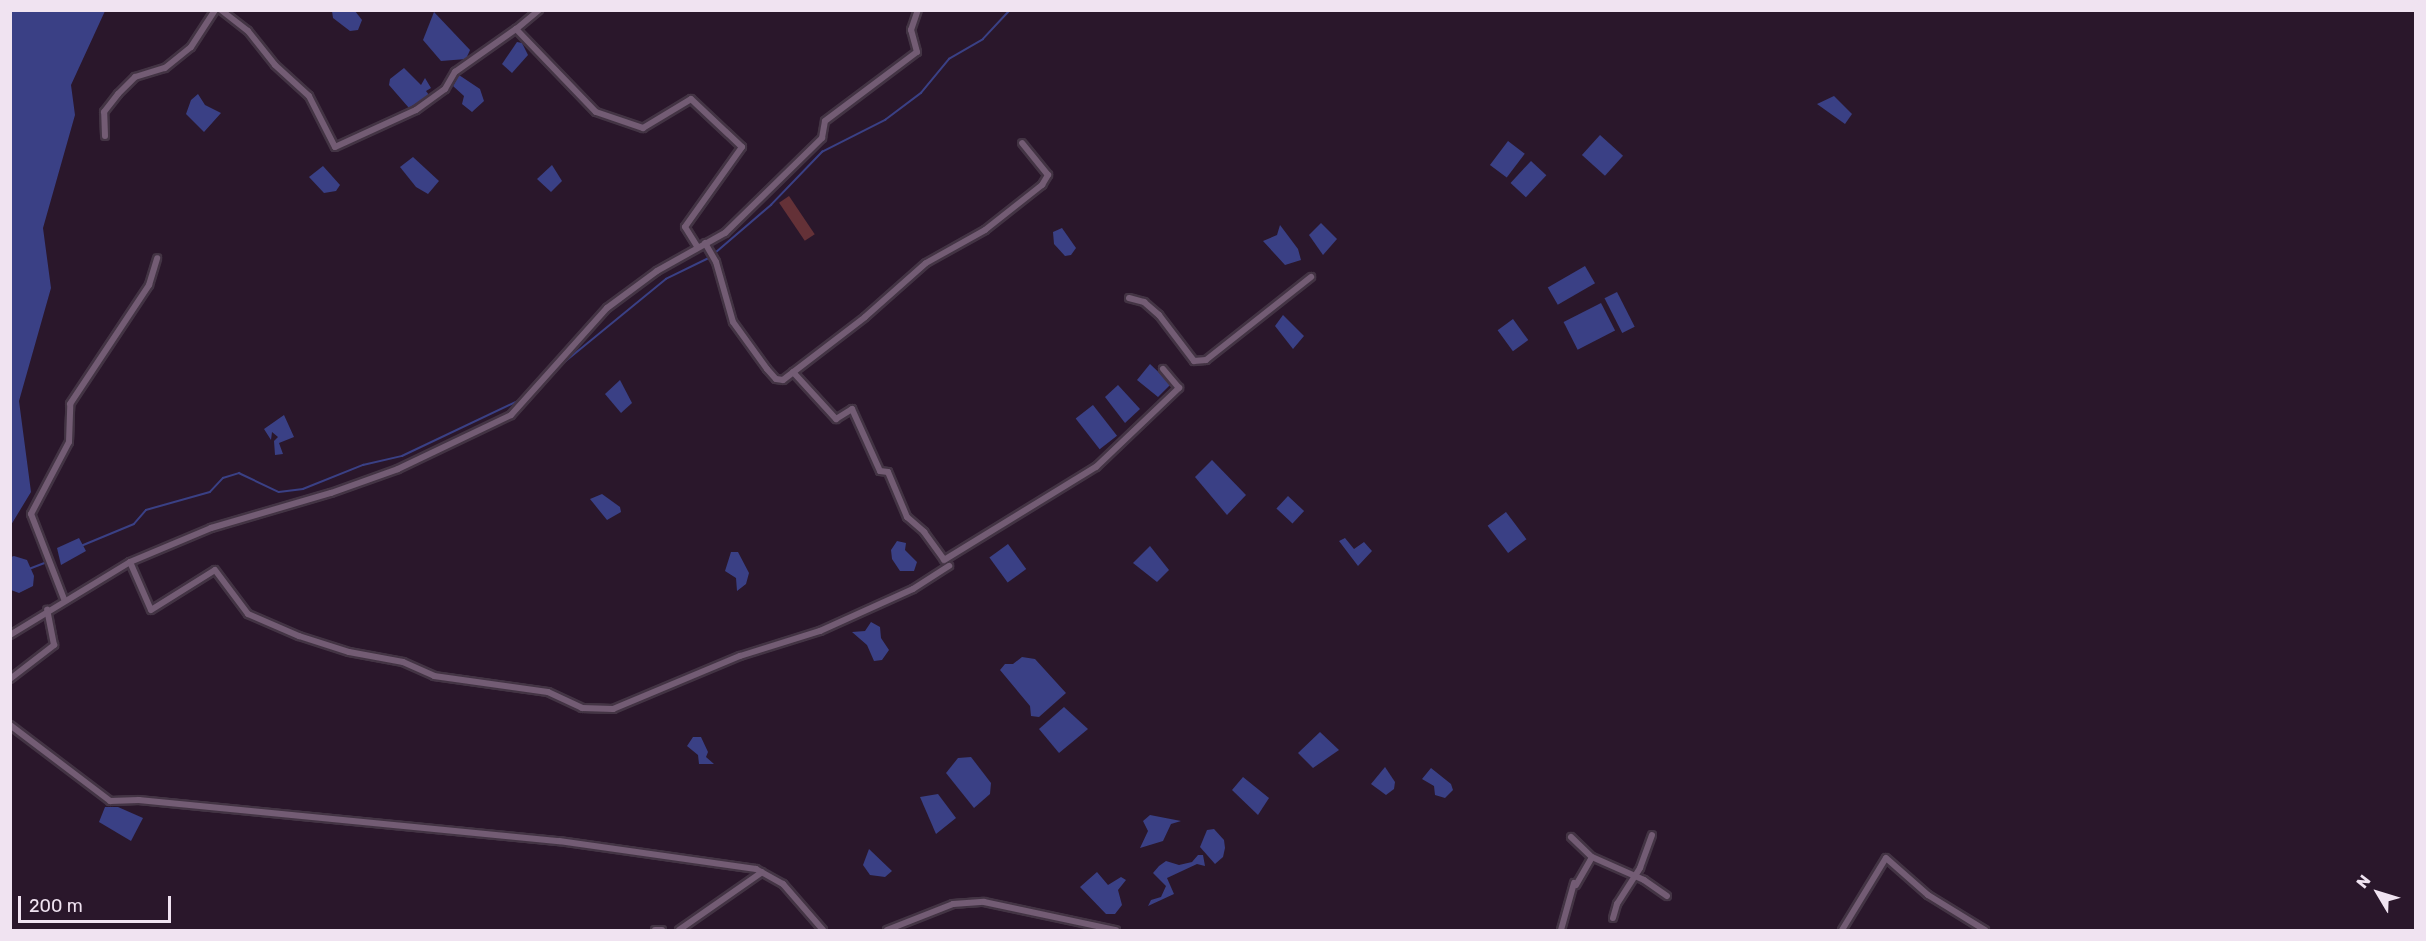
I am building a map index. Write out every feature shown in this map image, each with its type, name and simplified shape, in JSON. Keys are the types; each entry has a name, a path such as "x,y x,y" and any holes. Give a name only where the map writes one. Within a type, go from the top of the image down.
{"street":[{"path":"105,136 104,112 118,94 135,77 165,68 191,47 215,10"},
{"path":"221,10 242,25 274,65 309,96 335,147 416,110 445,89 455,72 539,10"},
{"path":"10,635 64,599 130,562 211,528 331,494 398,469 511,415 607,308 698,246 725,233 822,138 825,121 917,52 911,30 918,10"},
{"path":"516,29 596,112 643,128 691,99 742,147 685,226 698,246"},
{"path":"705,243 716,262 733,322 776,379 783,380 865,317 926,262 985,230 1042,185 1048,175 1022,143"},
{"path":"64,599 31,514 69,442 70,404 149,285 157,258"},
{"path":"1129,298 1144,302 1159,315 1194,361 1206,360 1311,277"},
{"path":"794,372 836,419 852,409 880,471 888,472 907,517 924,532 944,560 1096,467 1179,388 1163,369"},
{"path":"130,562 151,610 215,570 248,614 299,636 349,652 403,662 434,676 548,692 582,708 613,709 740,656 820,631 913,589 949,566"},
{"path":"10,679 54,645 48,610"},
{"path":"10,725 110,801 139,800 559,841 762,872 783,884 823,930"},
{"path":"1613,918 1632,876 1640,868 1652,835"},
{"path":"1571,837 1592,857 1667,896"},
{"path":"1561,930 1575,884 1592,857"},
{"path":"1842,930 1886,858 1928,895 1985,930"},
{"path":"679,930 762,872"},
{"path":"887,930 953,903 984,902 1116,930"},
{"path":"655,930 662,930"}],"shaded area":[{"path":"11,10 105,11 71,85 75,115 43,228 51,288 19,401 31,492 11,525"},
{"path":"332,11 355,11 362,20 358,30 350,31 333,18"},
{"path":"434,12 470,50 466,59 441,61 423,40"},
{"path":"517,42 522,43 528,55 512,73 502,64"},
{"path":"404,68 421,85 425,78 431,88 426,91 429,95 409,108 389,85 390,79"},
{"path":"459,75 480,89 484,101 472,112 462,104 464,96 453,86"},
{"path":"198,94 205,105 221,113 204,132 186,114 191,100"},
{"path":"1834,96 1852,114 1845,124 1817,104"},
{"path":"1600,135 1623,156 1605,176 1582,155"},
{"path":"1508,141 1525,154 1507,178 1490,165"},
{"path":"413,157 439,181 428,194 416,187 400,167"},
{"path":"1531,161 1546,175 1526,197 1511,183"},
{"path":"552,165 562,181 551,192 537,179"},
{"path":"323,166 340,185 336,191 324,193 309,177"},
{"path":"789,196 815,234 805,241 779,203"},
{"path":"1321,223 1337,239 1323,255 1309,235"},
{"path":"1280,225 1298,249 1301,260 1285,265 1263,241 1277,235"},
{"path":"1062,228 1076,248 1071,255 1065,256 1054,244 1053,232"},
{"path":"1585,266 1595,283 1558,305 1548,288"},
{"path":"1617,292 1635,327 1622,333 1605,298"},
{"path":"1601,303 1615,331 1578,350 1564,322"},
{"path":"1283,315 1304,336 1293,349 1275,326"},
{"path":"1513,319 1528,340 1513,351 1498,330"},
{"path":"1150,364 1171,384 1158,397 1137,380"},
{"path":"620,380 632,403 621,413 605,394"},
{"path":"1118,385 1140,409 1125,423 1105,397"},
{"path":"1093,405 1117,436 1100,449 1076,419"},
{"path":"284,415 294,437 279,443 283,454 275,455 274,441 278,437 272,432 271,440 264,429"},
{"path":"1212,460 1246,495 1227,515 1195,477"},
{"path":"602,494 620,507 621,512 607,520 590,499"},
{"path":"1288,496 1304,511 1292,523 1276,508"},
{"path":"1506,512 1526,539 1508,553 1488,526"},
{"path":"79,538 86,551 61,565 57,548"},
{"path":"1345,538 1354,549 1364,542 1372,551 1358,566 1339,541"},
{"path":"897,541 906,543 905,550 917,562 914,571 900,571 892,559 891,550"},
{"path":"1008,544 1026,569 1008,583 989,558"},
{"path":"1150,546 1169,570 1157,582 1133,563"},
{"path":"731,552 738,552 749,573 746,584 737,591 736,578 725,571"},
{"path":"11,557 27,560 34,576 33,586 19,593 11,590"},
{"path":"871,622 880,627 881,638 889,650 882,660 874,661 867,645 852,632 865,631"},
{"path":"1022,657 1035,659 1066,693 1039,717 1031,716 1030,706 1000,670 1005,664 1013,664"},
{"path":"1064,707 1088,729 1059,753 1039,729"},
{"path":"1320,732 1339,750 1313,768 1298,753"},
{"path":"693,737 701,737 708,752 706,757 714,764 699,764 698,755 687,746"},
{"path":"971,757 991,783 990,794 974,808 946,773 958,758"},
{"path":"1385,767 1395,782 1394,789 1386,795 1371,784"},
{"path":"1431,768 1451,784 1453,790 1445,798 1435,795 1434,786 1422,779"},
{"path":"1243,777 1269,798 1258,815 1232,790"},
{"path":"938,794 956,818 936,834 920,797"},
{"path":"105,807 118,807 143,818 131,841 99,822"},
{"path":"1150,815 1181,821 1171,824 1163,841 1140,848 1148,831 1143,821"},
{"path":"1214,829 1224,840 1225,848 1223,857 1215,864 1200,847 1207,830"},
{"path":"869,849 892,871 885,877 870,875 863,865"},
{"path":"1198,855 1203,855 1205,866 1197,864 1167,878 1174,894 1148,906 1151,900 1161,897 1166,886 1153,873 1159,866 1166,861 1179,865 1192,862"},
{"path":"1097,872 1108,885 1121,877 1126,880 1118,890 1122,905 1115,914 1106,914 1080,887"}],"waterway":[{"path":"715,253 771,205 822,152 885,120 921,93 949,59 983,39 1010,10"},
{"path":"556,369 666,279 711,257"},
{"path":"81,546 134,524 146,510 210,492 223,478 239,473 279,492 303,489 363,465 402,456 520,400 537,381"},
{"path":"29,569 47,562"}]}
